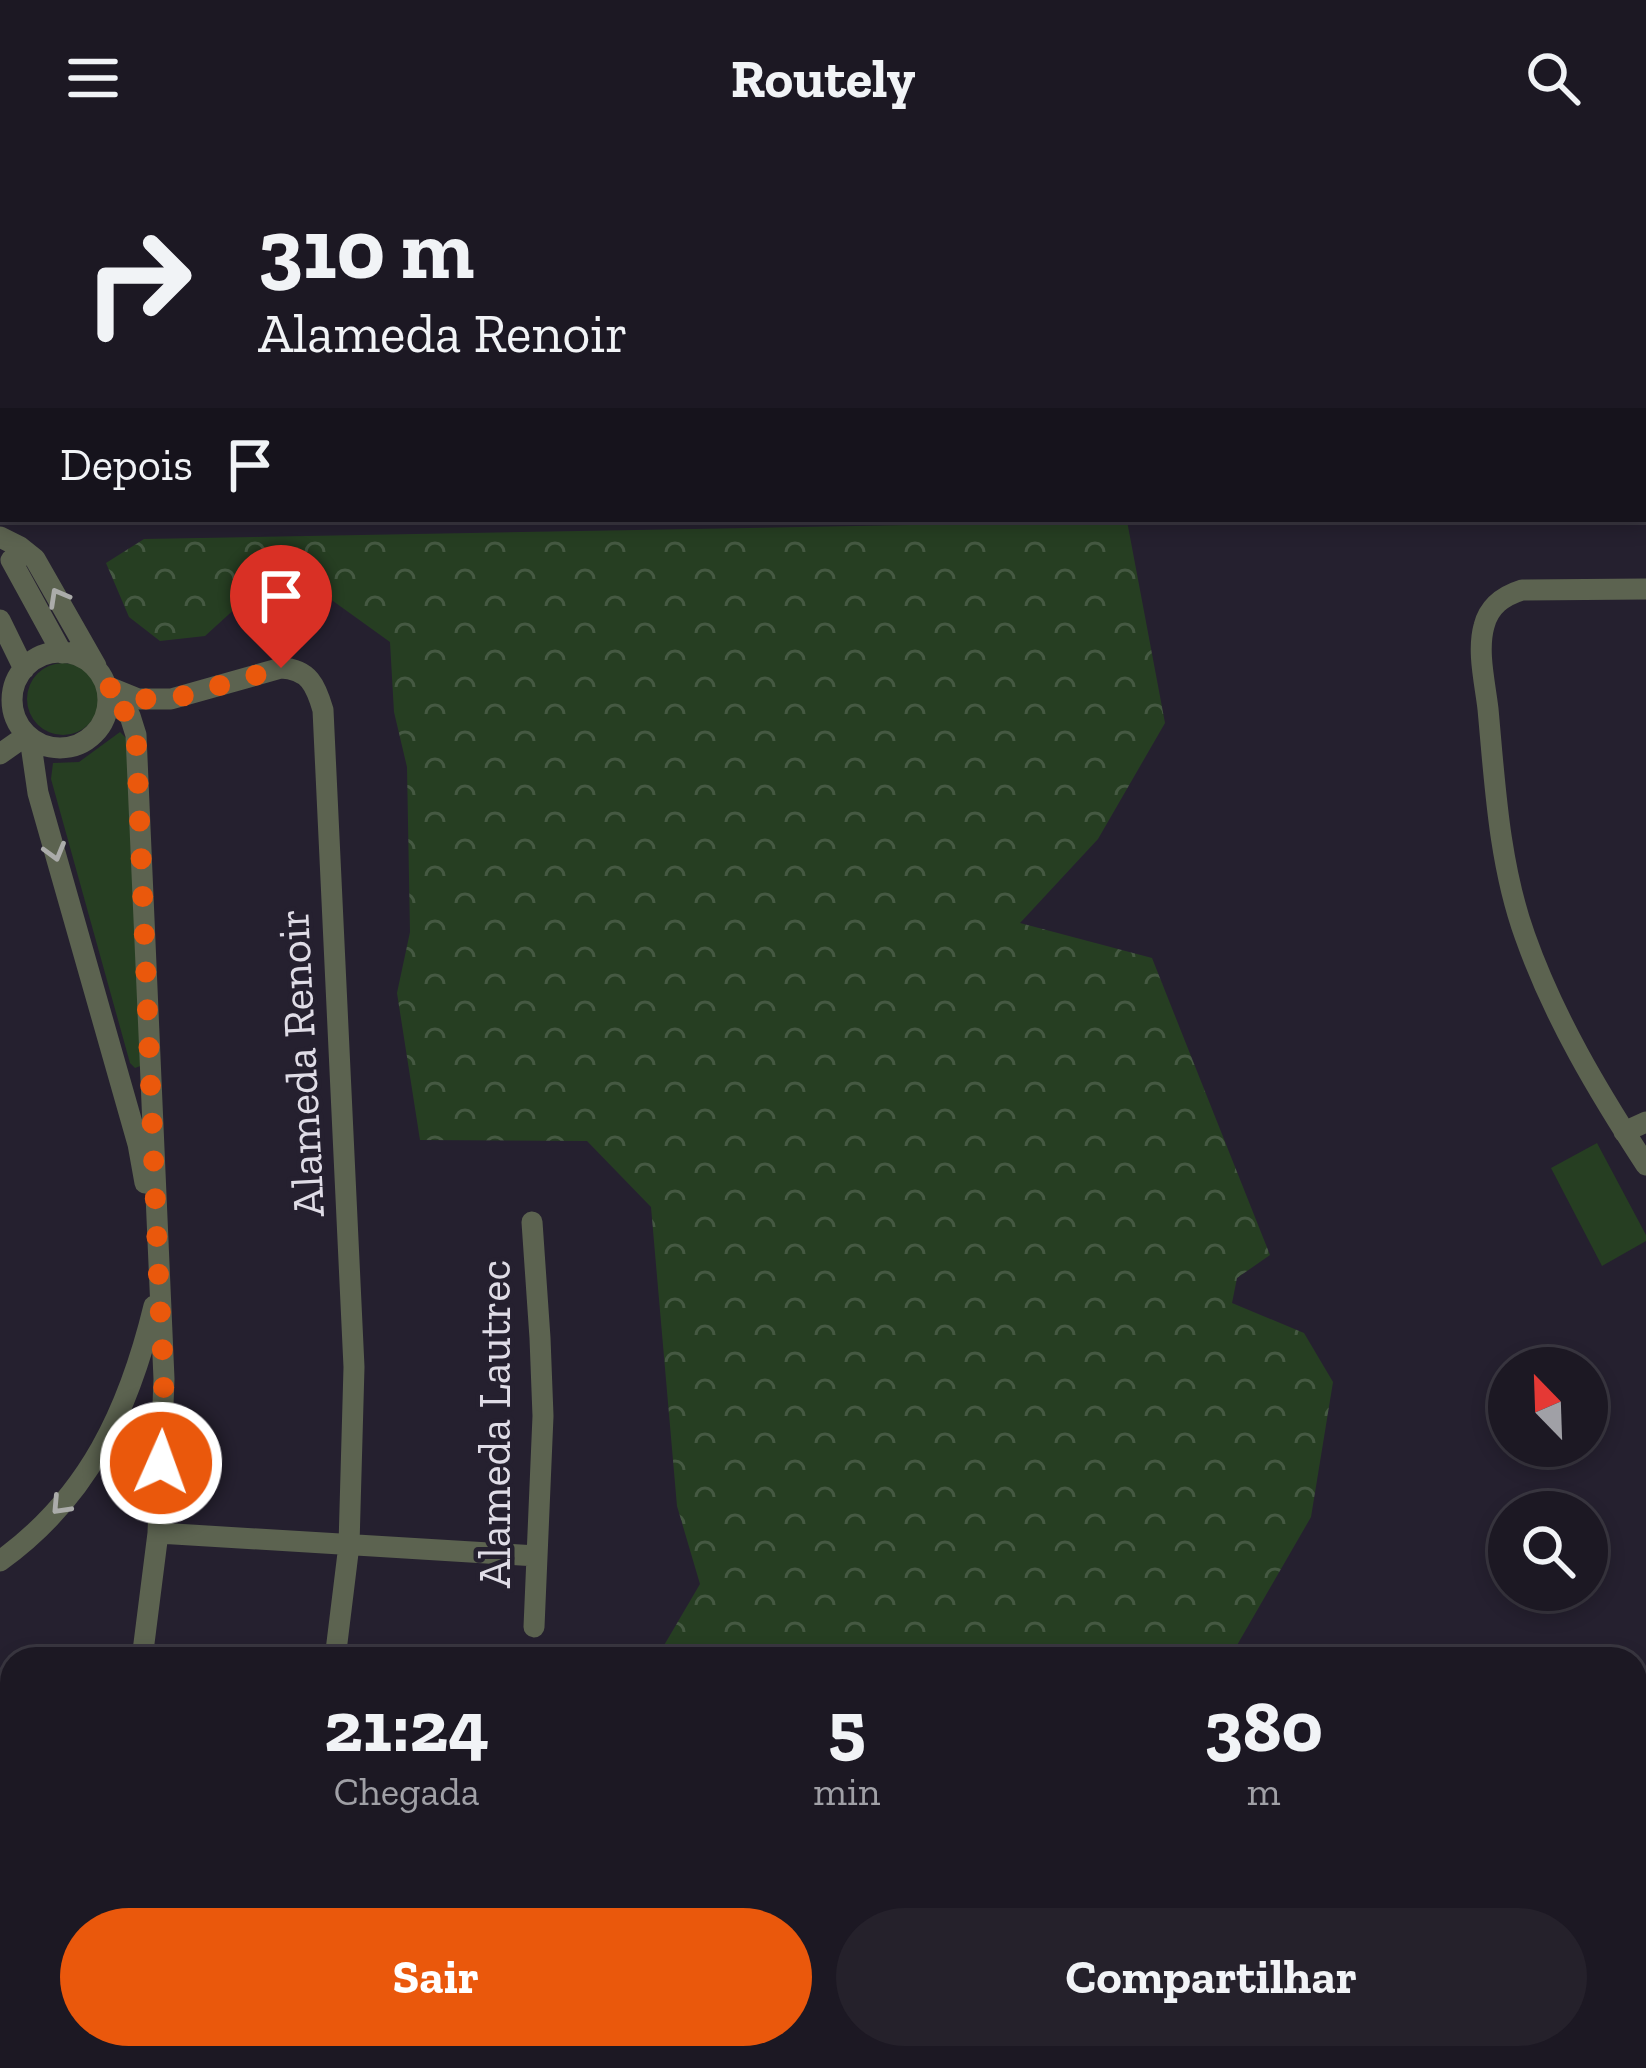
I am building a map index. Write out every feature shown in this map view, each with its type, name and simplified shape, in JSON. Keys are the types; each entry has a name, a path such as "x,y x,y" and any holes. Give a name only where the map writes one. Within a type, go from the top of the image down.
{"street":[{"path":"0,537 7,544 6,568 62,652"},
{"path":"0,537 35,560 104,685 106,715 100,729 76,746 46,746 28,736 16,719 12,697 0,676"},
{"path":"1646,589 1522,590 1489,612 1481,641 1495,785 1513,897 1526,940 1574,1044 1646,1166"},
{"path":"0,620 24,669"},
{"path":"12,697 24,669 48,654 76,655 130,716 135,729 164,1379 158,1533 144,1647"},
{"name":"Alameda Renoir","path":"104,685 138,699 172,699 281,668 294,669 312,681 322,710 354,1366 349,1545 336,1647"},
{"path":"0,754 28,736"},
{"path":"28,736 38,794 138,1144 157,1242"},
{"path":"119,1076 134,1081 152,1072"},
{"path":"1624,1132 1646,1122"},
{"name":"Alameda Lautrec","path":"532,1222 543,1416 534,1627"},
{"path":"0,1561 50,1518 101,1450 139,1365 159,1288"},
{"path":"101,1450 135,1440 161,1463"},
{"path":"158,1533 537,1556"}],"green space":[{"path":"1127,522 1165,723 1098,839 1020,923 1152,958 1270,1255 1237,1278 1232,1303 1304,1333 1333,1382 1311,1517 1236,1647 663,1647 700,1584 677,1506 651,1207 587,1141 420,1140 397,993 410,932 407,767 394,712 390,642 308,583 263,583 205,636 160,641 129,617 106,563 144,539"},
{"path":"63,663 89,673 99,699 89,725 63,735 37,725 27,699 37,673"},
{"path":"120,732 128,740 143,1065 135,1068 51,779 53,763 79,762"},
{"path":"1597,1143 1646,1235 1646,1241 1602,1266 1551,1168"}],"route":[{"path":"161,1463 164,1338 136,735 134,722 108,698 106,686 138,699 172,699 281,668"}]}
